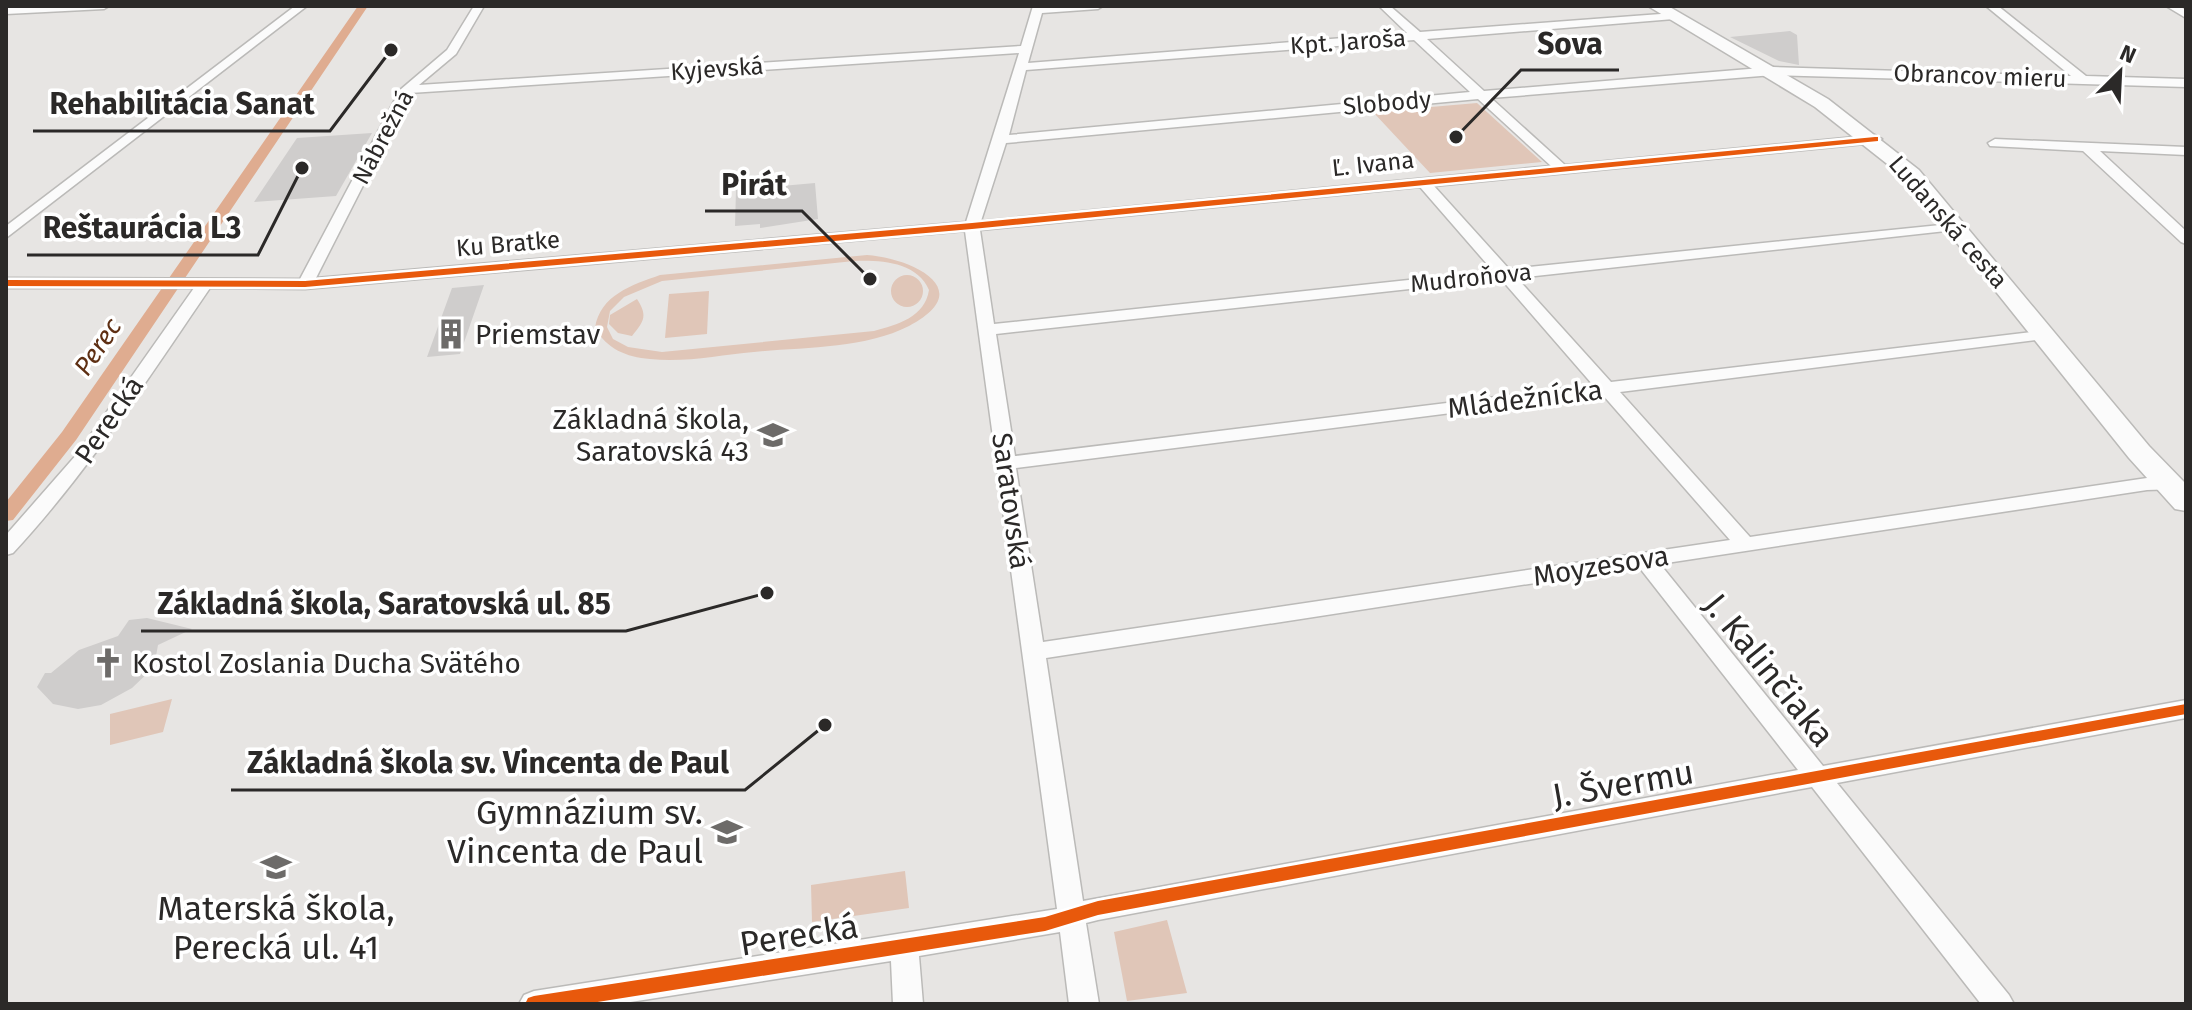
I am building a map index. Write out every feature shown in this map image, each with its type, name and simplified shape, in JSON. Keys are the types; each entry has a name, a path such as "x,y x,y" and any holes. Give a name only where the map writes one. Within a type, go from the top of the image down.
{"street":[{"path":"6,11 104,6"},
{"path":"6,233 302,6"},
{"name":"Nábrežná","path":"305,284 406,90 455,49 479,6"},
{"path":"1037,8 1098,6"},
{"path":"1384,6 1561,168"},
{"path":"1991,6 2082,79"},
{"path":"2171,6 2186,15"},
{"name":"Saratovská","path":"1037,8 1001,140 972,226 1084,1004"},
{"name":"Kpt. Jaroša","path":"1022,67 1417,36 1665,11"},
{"name":"Ludanská cesta","path":"1665,11 1773,71 1875,139 1912,174 2178,493"},
{"name":"Kyjevská","path":"406,90 1027,49"},
{"name":"Obrancov mieru","path":"1773,71 2186,83"},
{"name":"Slobody","path":"1001,140 1482,94 1773,71"},
{"name":"Ľ. Ivana","path":"972,226 1875,139"},
{"path":"1995,143 2186,151"},
{"path":"2088,148 2186,239"},
{"path":"1422,181 1745,544"},
{"name":"Ku Bratke","path":"6,285 305,284 972,226"},
{"name":"Mudroňova","path":"986,330 1955,226"},
{"name":"Perecká","path":"6,548 76,469 204,285"},
{"name":"Mládežnícka","path":"1007,463 2043,334"},
{"name":"Moyzesova","path":"1032,652 2147,484 2178,493"},
{"name":"J. Kalinčiaka","path":"1644,559 1999,1004"},
{"name":"J. Švermu","path":"1072,918 1098,908 2186,709"},
{"name":"Perecká","path":"534,1004 626,997 1072,918"},
{"path":"904,947 908,1004"}],"shaded area":[{"path":"1477,103 1542,162 1430,173 1373,112"},
{"path":"867,255 884,257 918,269 931,278 938,288 938,300 929,312 909,326 891,334 853,343 676,360 641,358 618,351 595,328 603,307 619,293 660,275","holes":["864,261 886,262 916,274 929,290 922,307 900,323 874,331 662,352 628,347 613,339 607,327 610,311 624,297 662,281"]},
{"path":"907,275 918,280 923,291 918,302 907,307 896,302 891,291 896,280"},
{"path":"709,291 707,334 665,338 669,294"},
{"path":"637,299 643,310 642,322 632,336 618,333 609,324 610,315"},
{"path":"172,699 163,732 110,745 110,714"},
{"path":"905,871 909,908 812,922 811,885"},
{"path":"1167,920 1187,993 1127,1001 1114,932"}],"building":[{"path":"1790,31 1797,35 1799,65 1779,61 1730,37"},
{"path":"372,133 336,196 254,202 297,138"},
{"path":"815,183 818,219 760,228 760,224 735,226 736,190"},
{"path":"484,285 460,354 427,357 452,288"},
{"name":"Kostol Zoslania Ducha Svätého","path":"147,618 192,629 158,645 154,667 132,688 101,705 78,709 53,704 37,687 45,673 51,673 79,650 118,636 129,620"}],"waterway":[{"name":"Perec","path":"6,515 69,436 363,6"}],"cycle path":[{"path":"6,283 305,284 972,226 1875,139"},
{"path":"534,1004 1045,924 1098,908 2186,709"}],"place":[{"name":"Rehabilitácia Sanat","path":"391,50"},
{"name":"Sova","path":"1456,137"},
{"name":"Reštaurácia L3","path":"302,168"},
{"name":"Pirát","path":"870,279"},
{"name":"Priemstav","path":"451,334"},
{"name":"Základná škola, Saratovská 43","path":"773,435"},
{"name":"Základná škola, Saratovská ul. 85","path":"767,593"},
{"name":"Kostol Zoslania Ducha Svätého","path":"108,663"},
{"name":"Základná škola sv. Vincenta de Paul","path":"825,725"},
{"name":"Gymnázium sv. Vincenta de Paul","path":"727,832"},
{"name":"Materská škola, Perecká ul. 41","path":"276,867"}]}
